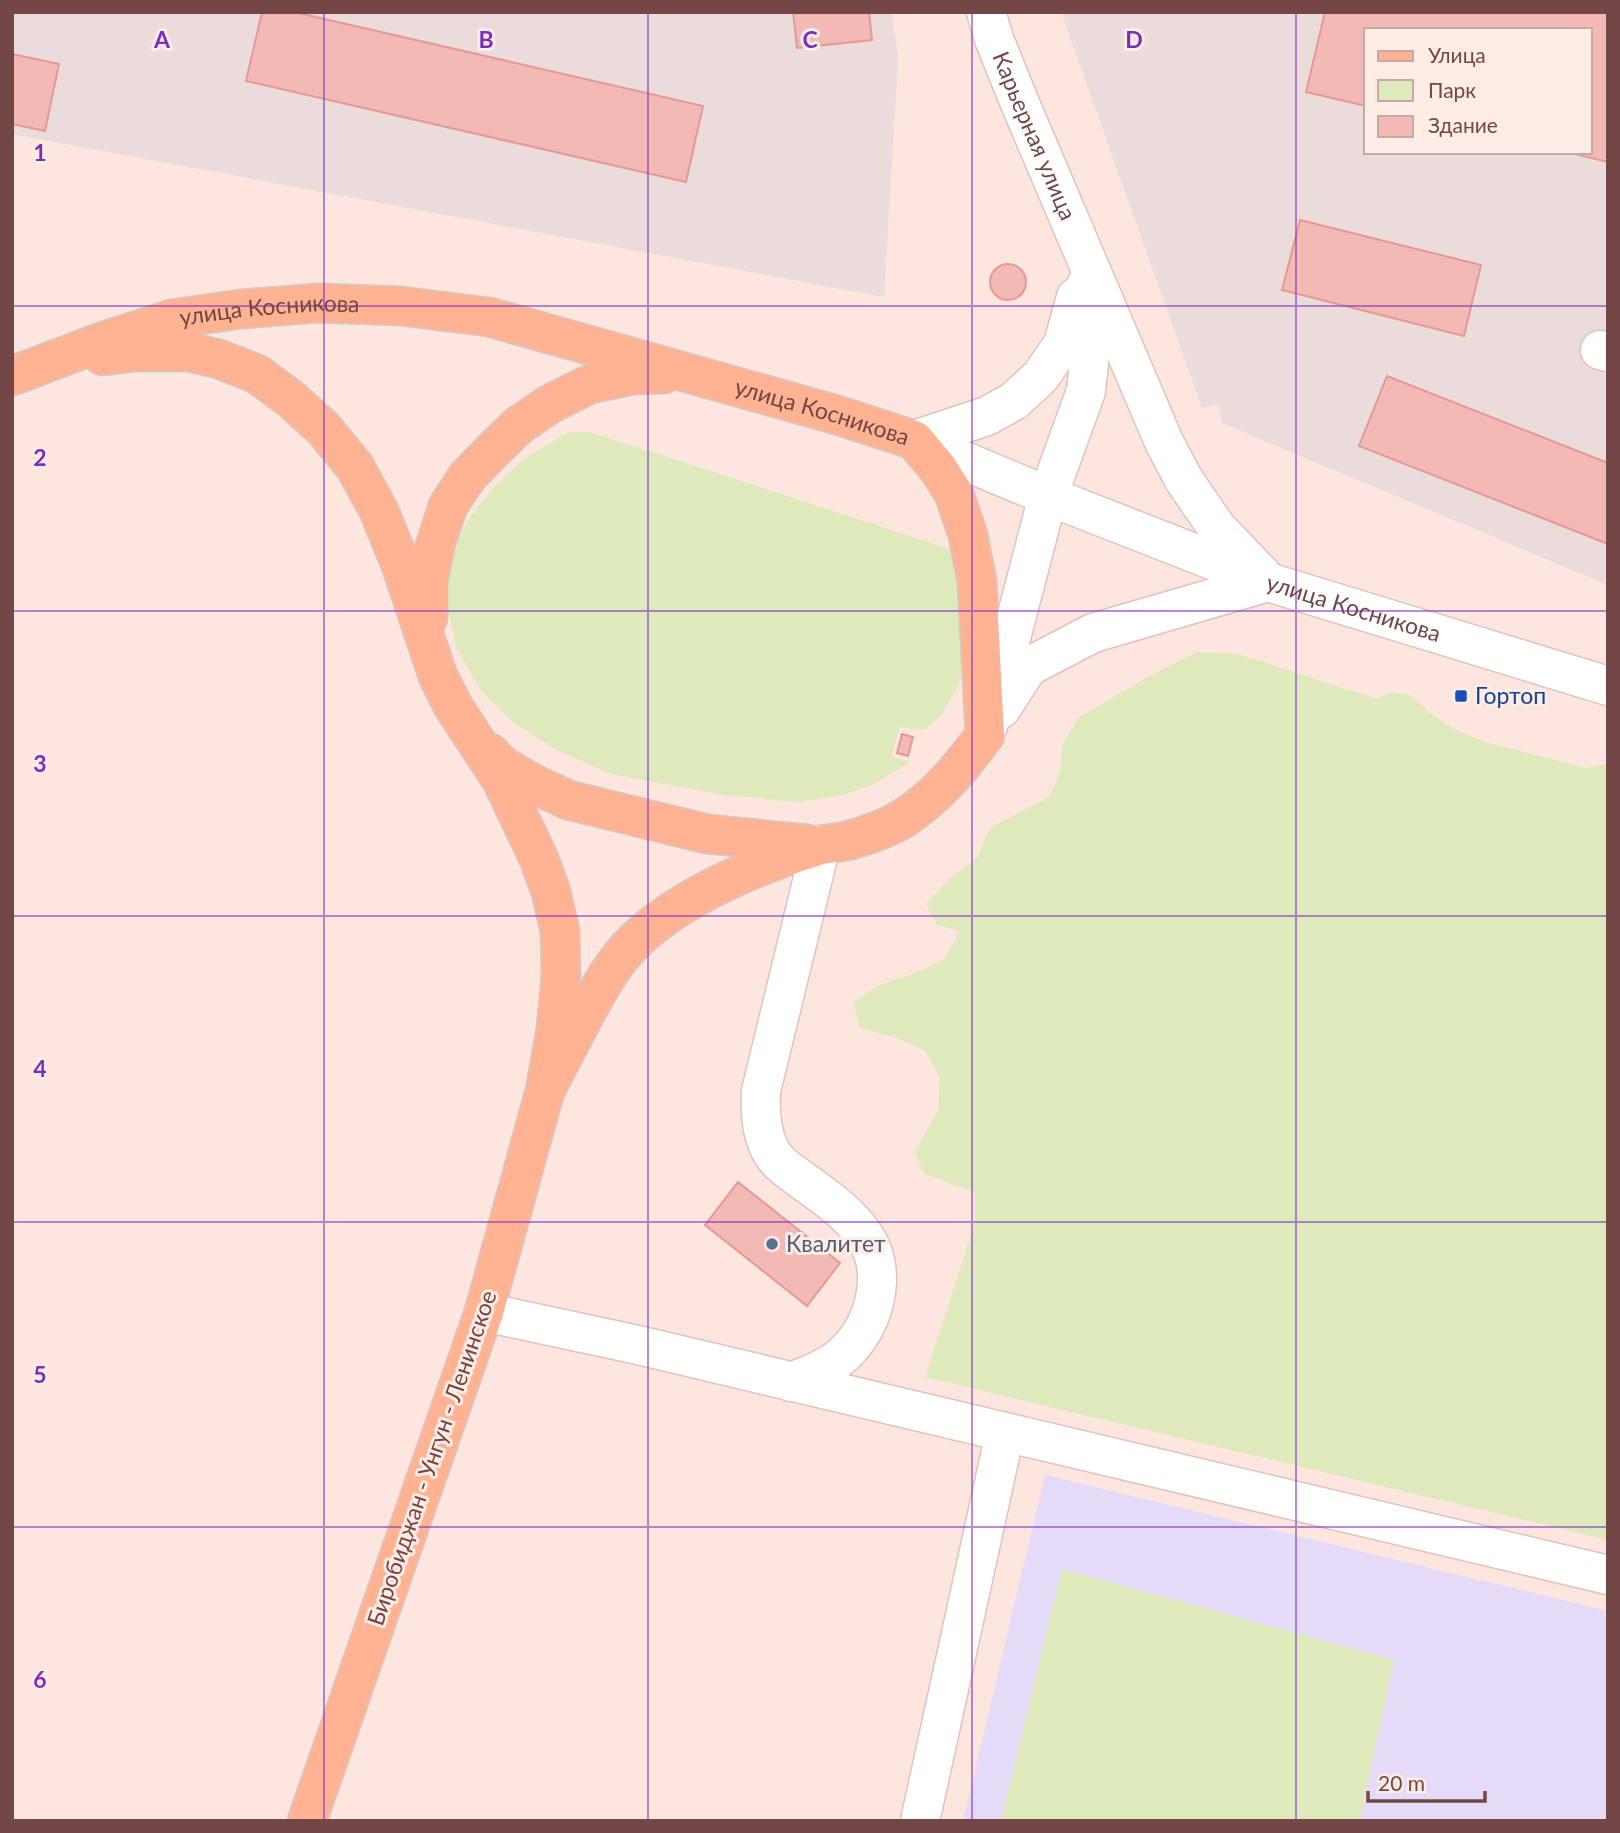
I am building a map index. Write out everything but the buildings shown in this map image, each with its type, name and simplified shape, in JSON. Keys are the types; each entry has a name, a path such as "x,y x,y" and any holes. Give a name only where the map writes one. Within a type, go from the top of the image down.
{"main road":[{"name":"улица Косникова","path":"12,376 172,319 241,309 319,303 401,306 489,317 837,415 914,440"},
{"path":"12,376 85,358 148,352 189,352 219,359 257,374 292,400 324,429 355,467 379,511 401,565 438,676 453,705 502,781 526,830 551,892 559,931 561,976 556,1029 545,1091"},
{"path":"429,648 428,582 435,546 448,506 467,477 519,425 550,404 590,384 633,375 688,373"},
{"path":"545,1091 615,964 636,940 660,920 685,904 764,864 821,845 848,841 902,819 928,801 949,781 985,735 977,581 968,536 954,494 939,470 914,440"},
{"path":"473,737 503,766 568,800 707,834 821,845"},
{"name":"Биробиджан - Унгун - Ленинское","path":"307,1821 484,1312 545,1091"}],"street":[{"name":"Карьерная улица","path":"986,12 1014,89 1164,442 1184,480 1217,528 1268,582"},
{"path":"914,440 987,416 1014,401 1041,376 1063,344 1086,258"},
{"path":"985,735 1048,496 1086,391 1090,363 1086,258"},
{"name":"улица Косникова","path":"914,440 1268,582 1608,686"},
{"path":"985,735 1028,667 1093,633 1268,582"},
{"path":"791,1382 829,1365 846,1352 868,1321 877,1285 877,1268 864,1235 826,1198 778,1161 762,1128 761,1091 821,845"},
{"path":"484,1312 638,1345 1608,1575"},
{"path":"920,1821 1005,1433"}],"shaded area":[{"path":"12,12 892,12 898,59 884,297 12,134"},
{"path":"1061,12 1608,12 1608,585 1222,423 1219,405 1202,408"},
{"path":"1045,1475 1608,1611 1608,1821 963,1821"}],"green space":[{"path":"569,432 590,432 959,552 968,653 958,687 940,716 926,729 900,727 891,756 911,762 874,784 839,796 797,802 724,795 611,774 556,750 513,722 481,691 457,648 447,607 450,560 466,523 492,489 525,458"},
{"path":"1197,652 1238,654 1377,699 1392,692 1410,695 1454,729 1485,742 1586,768 1608,764 1608,1540 925,1377 975,1223 975,1192 924,1174 915,1152 938,1110 940,1078 925,1050 897,1038 860,1028 853,1003 877,986 919,972 944,959 960,931 937,925 926,904 949,879 977,858 990,828 1049,797 1060,773 1063,744 1078,718"},
{"path":"1062,1569 1394,1660 1360,1821 1001,1821"}],"place":[{"name":"Гортоп","path":"1461,696"},
{"name":"Квалитет","path":"772,1244"}]}
